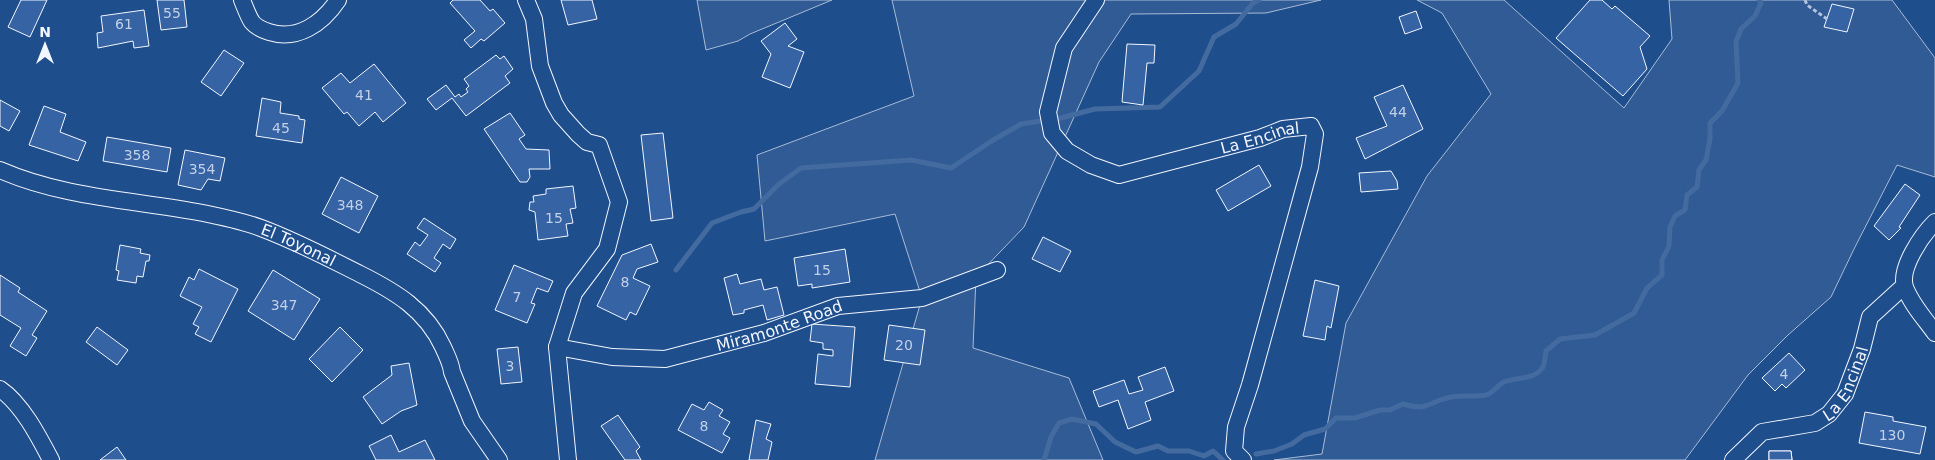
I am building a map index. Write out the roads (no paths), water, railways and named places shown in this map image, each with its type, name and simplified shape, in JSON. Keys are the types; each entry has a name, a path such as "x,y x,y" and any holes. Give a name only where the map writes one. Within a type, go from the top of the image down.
{"street":[{"path":"242,0 252,22 260,29 282,36 300,33 324,18 338,0"},
{"path":"526,0 534,19 540,66 554,103 578,134 587,142 599,145 619,202 607,249 574,293 557,347 568,460"},
{"name":"La Encinal","path":"1096,0 1064,48 1048,112 1052,133 1067,151 1091,166 1119,175 1260,138 1283,129 1311,126 1315,134 1310,167 1250,385 1236,427 1234,452 1243,460"},
{"name":"El Toyonal","path":"0,170 54,189 203,213 259,227 296,242 381,285 417,308 436,332 451,364 452,372 472,421 499,460"},
{"path":"1935,222 1923,234 1909,258 1904,286 1920,313 1935,333"},
{"name":"Miramonte Road","path":"557,347 612,357 665,358 764,333 838,306 922,298 998,270"},
{"name":"La Encinal","path":"1733,460 1762,432 1815,423 1829,414 1845,394 1862,349 1870,318 1904,286"},
{"path":"0,389 16,403 39,437 50,460"}],"waterway":[{"path":"676,270 712,223 754,209 779,184 801,168 911,160 951,168 1021,124 1061,118 1095,109 1160,107 1199,71 1214,37 1236,24 1253,3 1259,0"},
{"path":"1256,454 1274,451 1292,444 1304,435 1325,429 1336,418 1355,418 1380,410 1390,410 1403,404 1418,407 1451,397 1486,395 1504,382 1531,376 1540,371 1544,365 1546,351 1560,339 1595,335 1634,313 1647,288 1662,275 1662,260 1669,246 1670,227 1675,216 1685,210 1687,195 1697,187 1699,170 1706,160 1710,139 1710,123 1722,111 1738,83 1736,42 1741,29 1755,16 1761,3 1759,0"},
{"path":"1044,460 1051,437 1059,423 1072,419 1096,424 1115,442 1136,452 1158,446 1168,451 1189,451 1204,456 1213,451 1223,460"}]}
